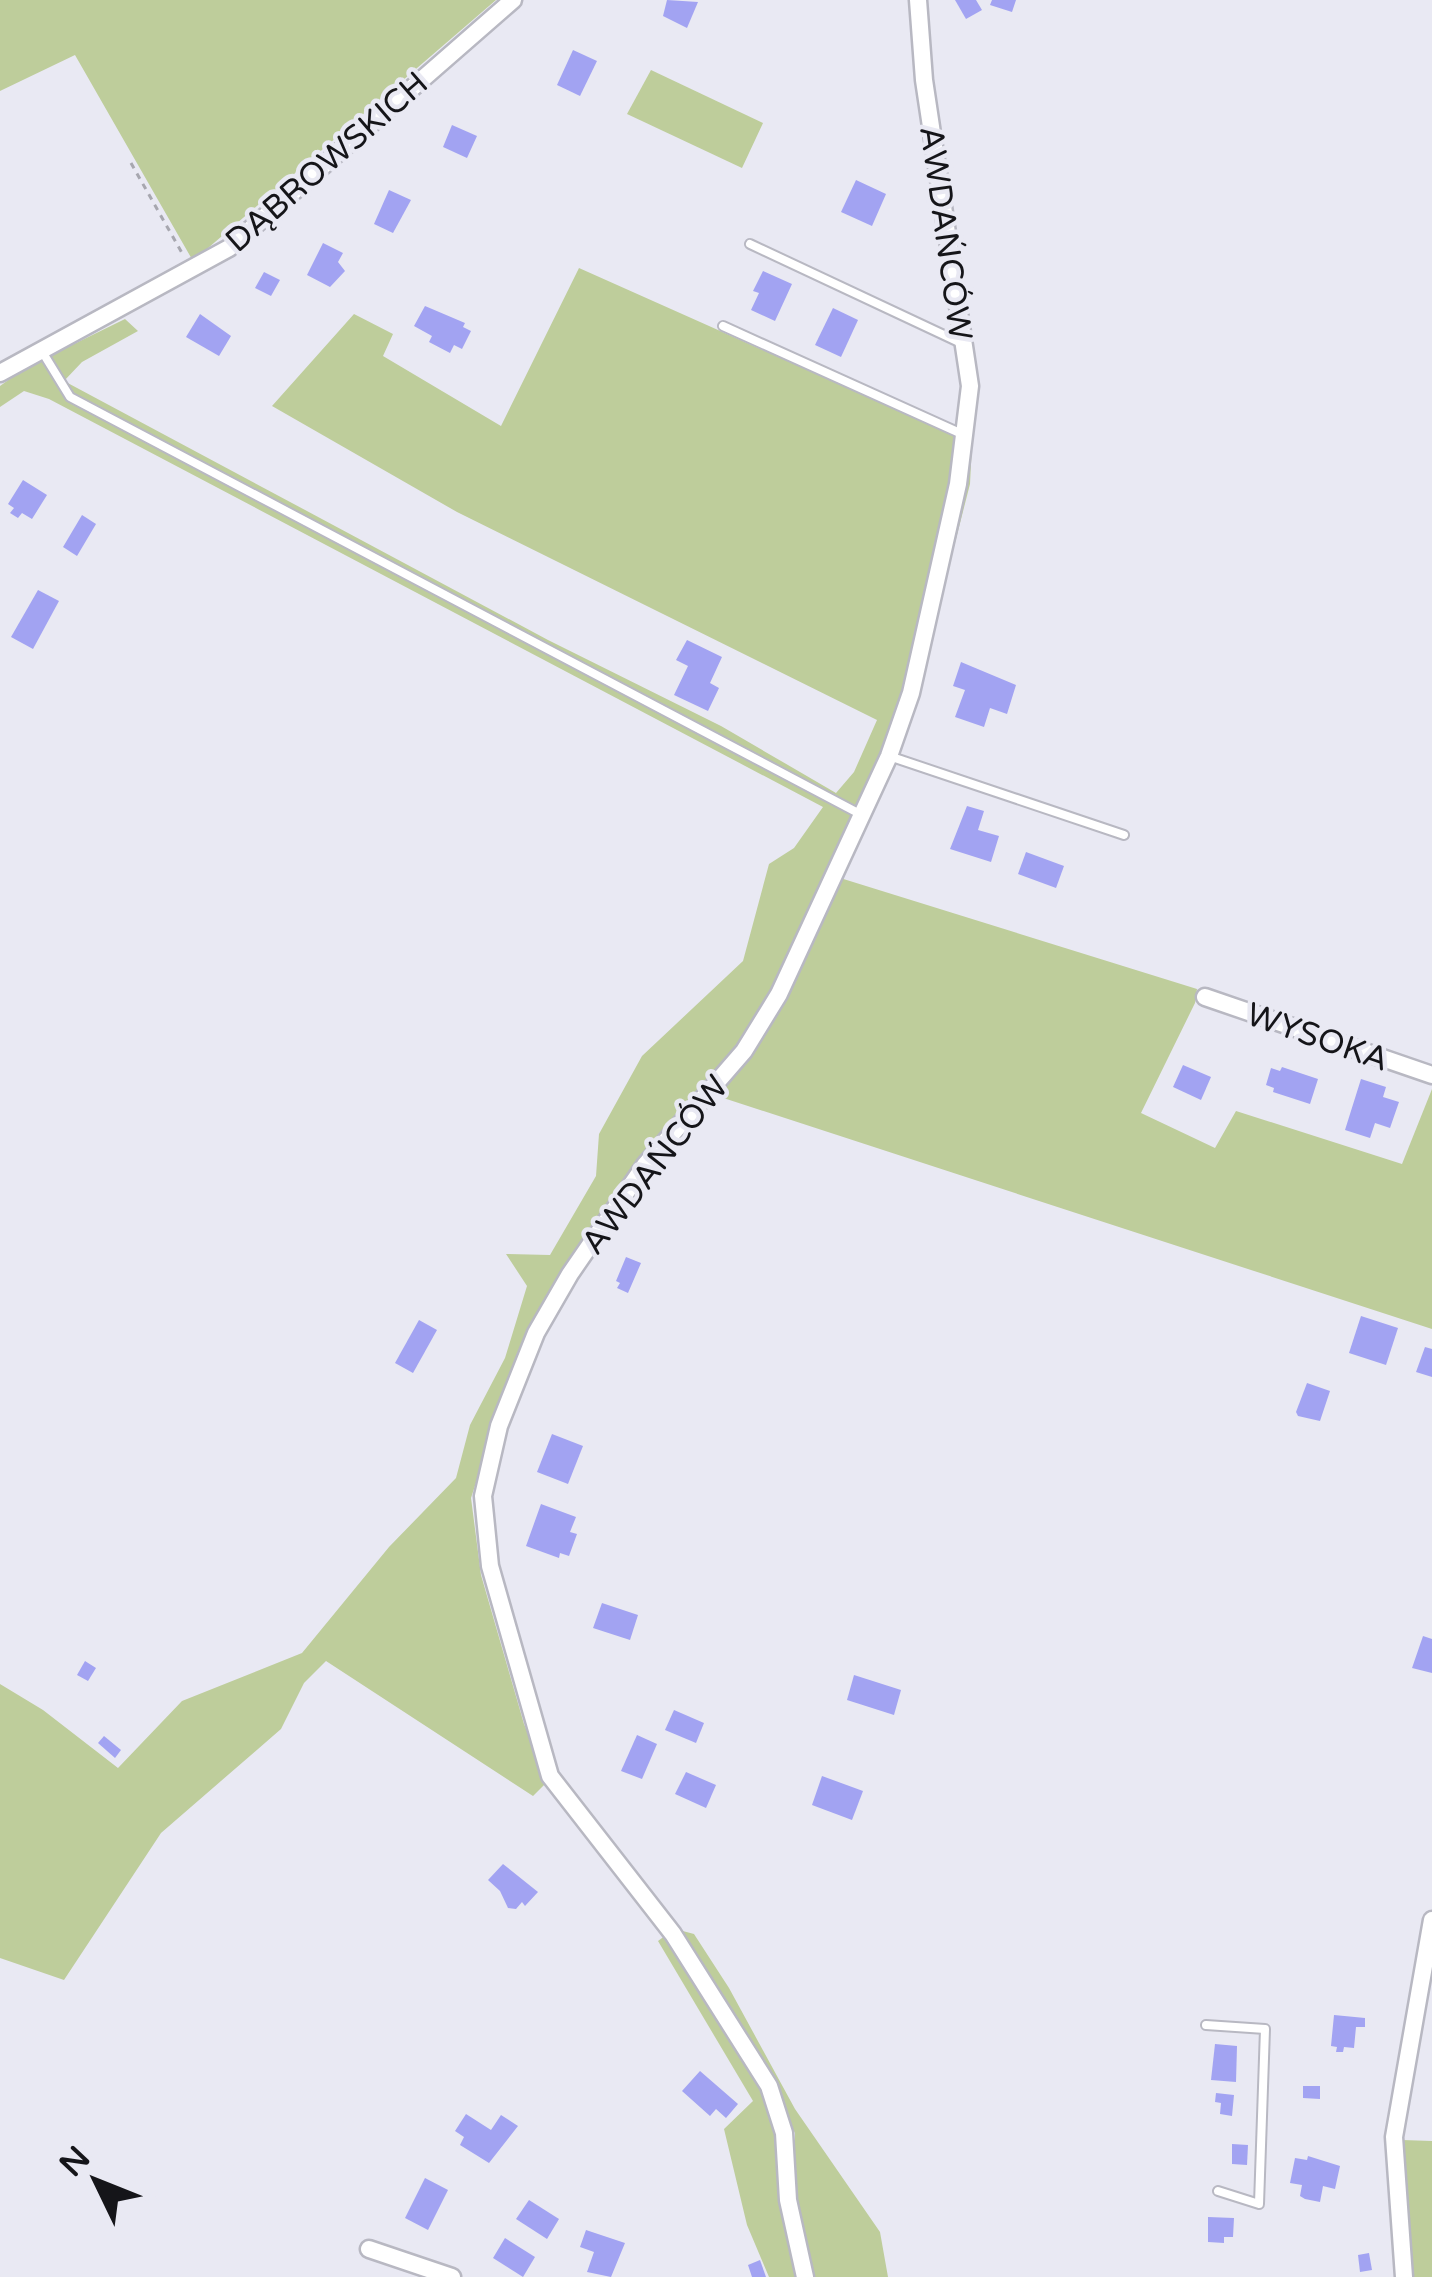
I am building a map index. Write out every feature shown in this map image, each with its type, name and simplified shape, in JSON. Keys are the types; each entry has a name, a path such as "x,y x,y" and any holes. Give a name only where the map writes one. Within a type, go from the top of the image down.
{"street":[{"name":"DĄBROWSKICH","path":"0,373 229,248 513,0"},
{"name":"AWDAŃCÓW","path":"805,2277 788,2200 784,2133 770,2086 674,1934 550,1776 490,1566 483,1496 499,1426 536,1333 645,1165 744,1051 779,994 889,756 911,693 958,484 970,386 924,80 918,0"},
{"name":"WYSOKA","path":"1205,997 1432,1075"},
{"path":"1404,2277 1394,2137 1432,1920"},
{"path":"370,2249 452,2277"}],"lane":[{"path":"750,244 964,344"},
{"path":"723,326 964,435"},
{"path":"40,348 70,397 861,815"},
{"path":"889,756 1124,835"},
{"path":"1205,2025 1265,2029 1259,2204 1218,2191"}],"path":[{"path":"131,163 192,270"}],"green space":[{"path":"0,0 496,0 193,261 75,55 0,91"},
{"path":"651,70 763,123 742,168 627,114"},
{"path":"579,268 972,443 970,484 906,735 837,877 1197,989 1195,1003 1141,1113 1215,1148 1236,1111 1402,1164 1432,1089 1432,1329 705,1092 514,1366 471,1498 481,1575 524,1724 548,1781 533,1796 326,1661 304,1683 281,1729 161,1833 64,1980 0,1958 0,1684 43,1710 118,1768 182,1701 302,1653 389,1547 456,1478 470,1425 505,1358 527,1286 506,1254 550,1255 596,1176 599,1134 642,1056 743,961 769,864 794,848 823,807 49,399 24,391 0,407 0,386 25,368 125,319 138,331 82,362 64,381 548,640 721,726 836,793 854,772 877,720 457,512 272,406 354,314 393,334 383,356 501,426"},
{"path":"679,1930 694,1934 795,2109 880,2232 888,2277 810,2277 795,2195 795,2133"},
{"path":"666,1935 763,2086 776,2124 778,2184 798,2277 769,2277 747,2225 724,2129 753,2101 658,1941"},
{"path":"1402,2140 1432,2141 1432,2277 1411,2277"}],"building":[{"path":"667,0 698,2 687,28 663,16"},
{"path":"955,0 976,0 982,10 966,19"},
{"path":"992,0 1016,0 1012,12 990,5"},
{"path":"573,50 597,61 580,96 557,85"},
{"path":"452,125 477,136 467,158 443,147"},
{"path":"856,180 886,194 872,226 841,212"},
{"path":"389,190 411,200 393,233 374,224"},
{"path":"323,243 343,253 338,262 345,271 330,287 307,275"},
{"path":"763,271 792,284 775,321 751,310 759,293 753,291"},
{"path":"264,272 280,280 271,296 255,288"},
{"path":"425,306 465,323 463,327 471,331 462,349 454,345 450,353 429,342 432,336 414,326"},
{"path":"833,308 858,320 841,357 815,345"},
{"path":"200,314 231,336 219,356 186,337"},
{"path":"23,480 47,495 32,519 10,513 14,508 8,504"},
{"path":"82,515 96,524 77,556 63,547"},
{"path":"38,590 59,601 33,649 11,637"},
{"path":"687,640 722,657 710,683 719,688 708,711 674,695 688,666 676,660"},
{"path":"961,662 1016,685 1007,714 990,708 984,727 955,717 965,690 953,686"},
{"path":"967,806 984,811 978,830 999,836 991,862 950,849"},
{"path":"1026,852 1064,866 1056,888 1018,874"},
{"path":"1183,1065 1211,1077 1201,1100 1173,1087"},
{"path":"1282,1067 1318,1079 1310,1104 1273,1092 1266,1085 1271,1068 1280,1071"},
{"path":"1361,1079 1386,1087 1383,1097 1399,1102 1390,1128 1375,1123 1370,1138 1345,1130"},
{"path":"626,1257 641,1263 628,1293 617,1288 620,1283 616,1281"},
{"path":"1361,1316 1398,1328 1386,1365 1349,1353"},
{"path":"419,1320 437,1330 413,1373 395,1363"},
{"path":"1425,1347 1432,1349 1432,1377 1416,1372"},
{"path":"1307,1383 1330,1391 1320,1421 1296,1412"},
{"path":"552,1434 583,1446 568,1484 537,1472"},
{"path":"541,1504 576,1517 570,1532 577,1534 569,1556 560,1553 559,1558 526,1546"},
{"path":"602,1603 638,1615 630,1640 593,1628"},
{"path":"1423,1636 1432,1639 1432,1673 1412,1668"},
{"path":"85,1661 96,1668 88,1681 77,1675"},
{"path":"854,1675 901,1690 894,1715 847,1700"},
{"path":"674,1710 704,1723 696,1743 665,1730"},
{"path":"637,1735 657,1744 642,1779 621,1771"},
{"path":"104,1736 121,1750 115,1758 98,1743"},
{"path":"686,1772 716,1785 706,1808 675,1794"},
{"path":"822,1776 863,1791 852,1820 812,1805"},
{"path":"503,1864 538,1892 525,1906 522,1902 516,1909 508,1908 488,1880"},
{"path":"1334,2015 1365,2018 1365,2027 1356,2027 1354,2048 1336,2052 1337,2047 1331,2046"},
{"path":"1215,2044 1237,2046 1236,2082 1211,2080"},
{"path":"700,2071 738,2104 726,2118 716,2109 710,2116 682,2091"},
{"path":"1303,2086 1320,2086 1320,2099 1303,2098"},
{"path":"1216,2093 1234,2095 1232,2116 1220,2114"},
{"path":"466,2114 491,2130 501,2115 518,2126 489,2163 460,2145 464,2137 455,2131"},
{"path":"1232,2144 1248,2145 1247,2165 1232,2164"},
{"path":"1308,2156 1340,2166 1335,2189 1323,2186 1320,2202 1300,2196 1302,2185 1290,2183 1295,2158 1307,2160"},
{"path":"425,2178 448,2190 428,2230 405,2218"},
{"path":"529,2200 559,2219 547,2239 516,2219"},
{"path":"1208,2217 1234,2218 1233,2237 1224,2237 1224,2243 1208,2242"},
{"path":"586,2230 625,2243 611,2277 587,2272 594,2252 580,2247"},
{"path":"505,2238 535,2257 523,2277 493,2258"},
{"path":"1369,2253 1372,2270 1360,2272 1358,2255"},
{"path":"760,2260 766,2277 752,2277 748,2265"}]}
